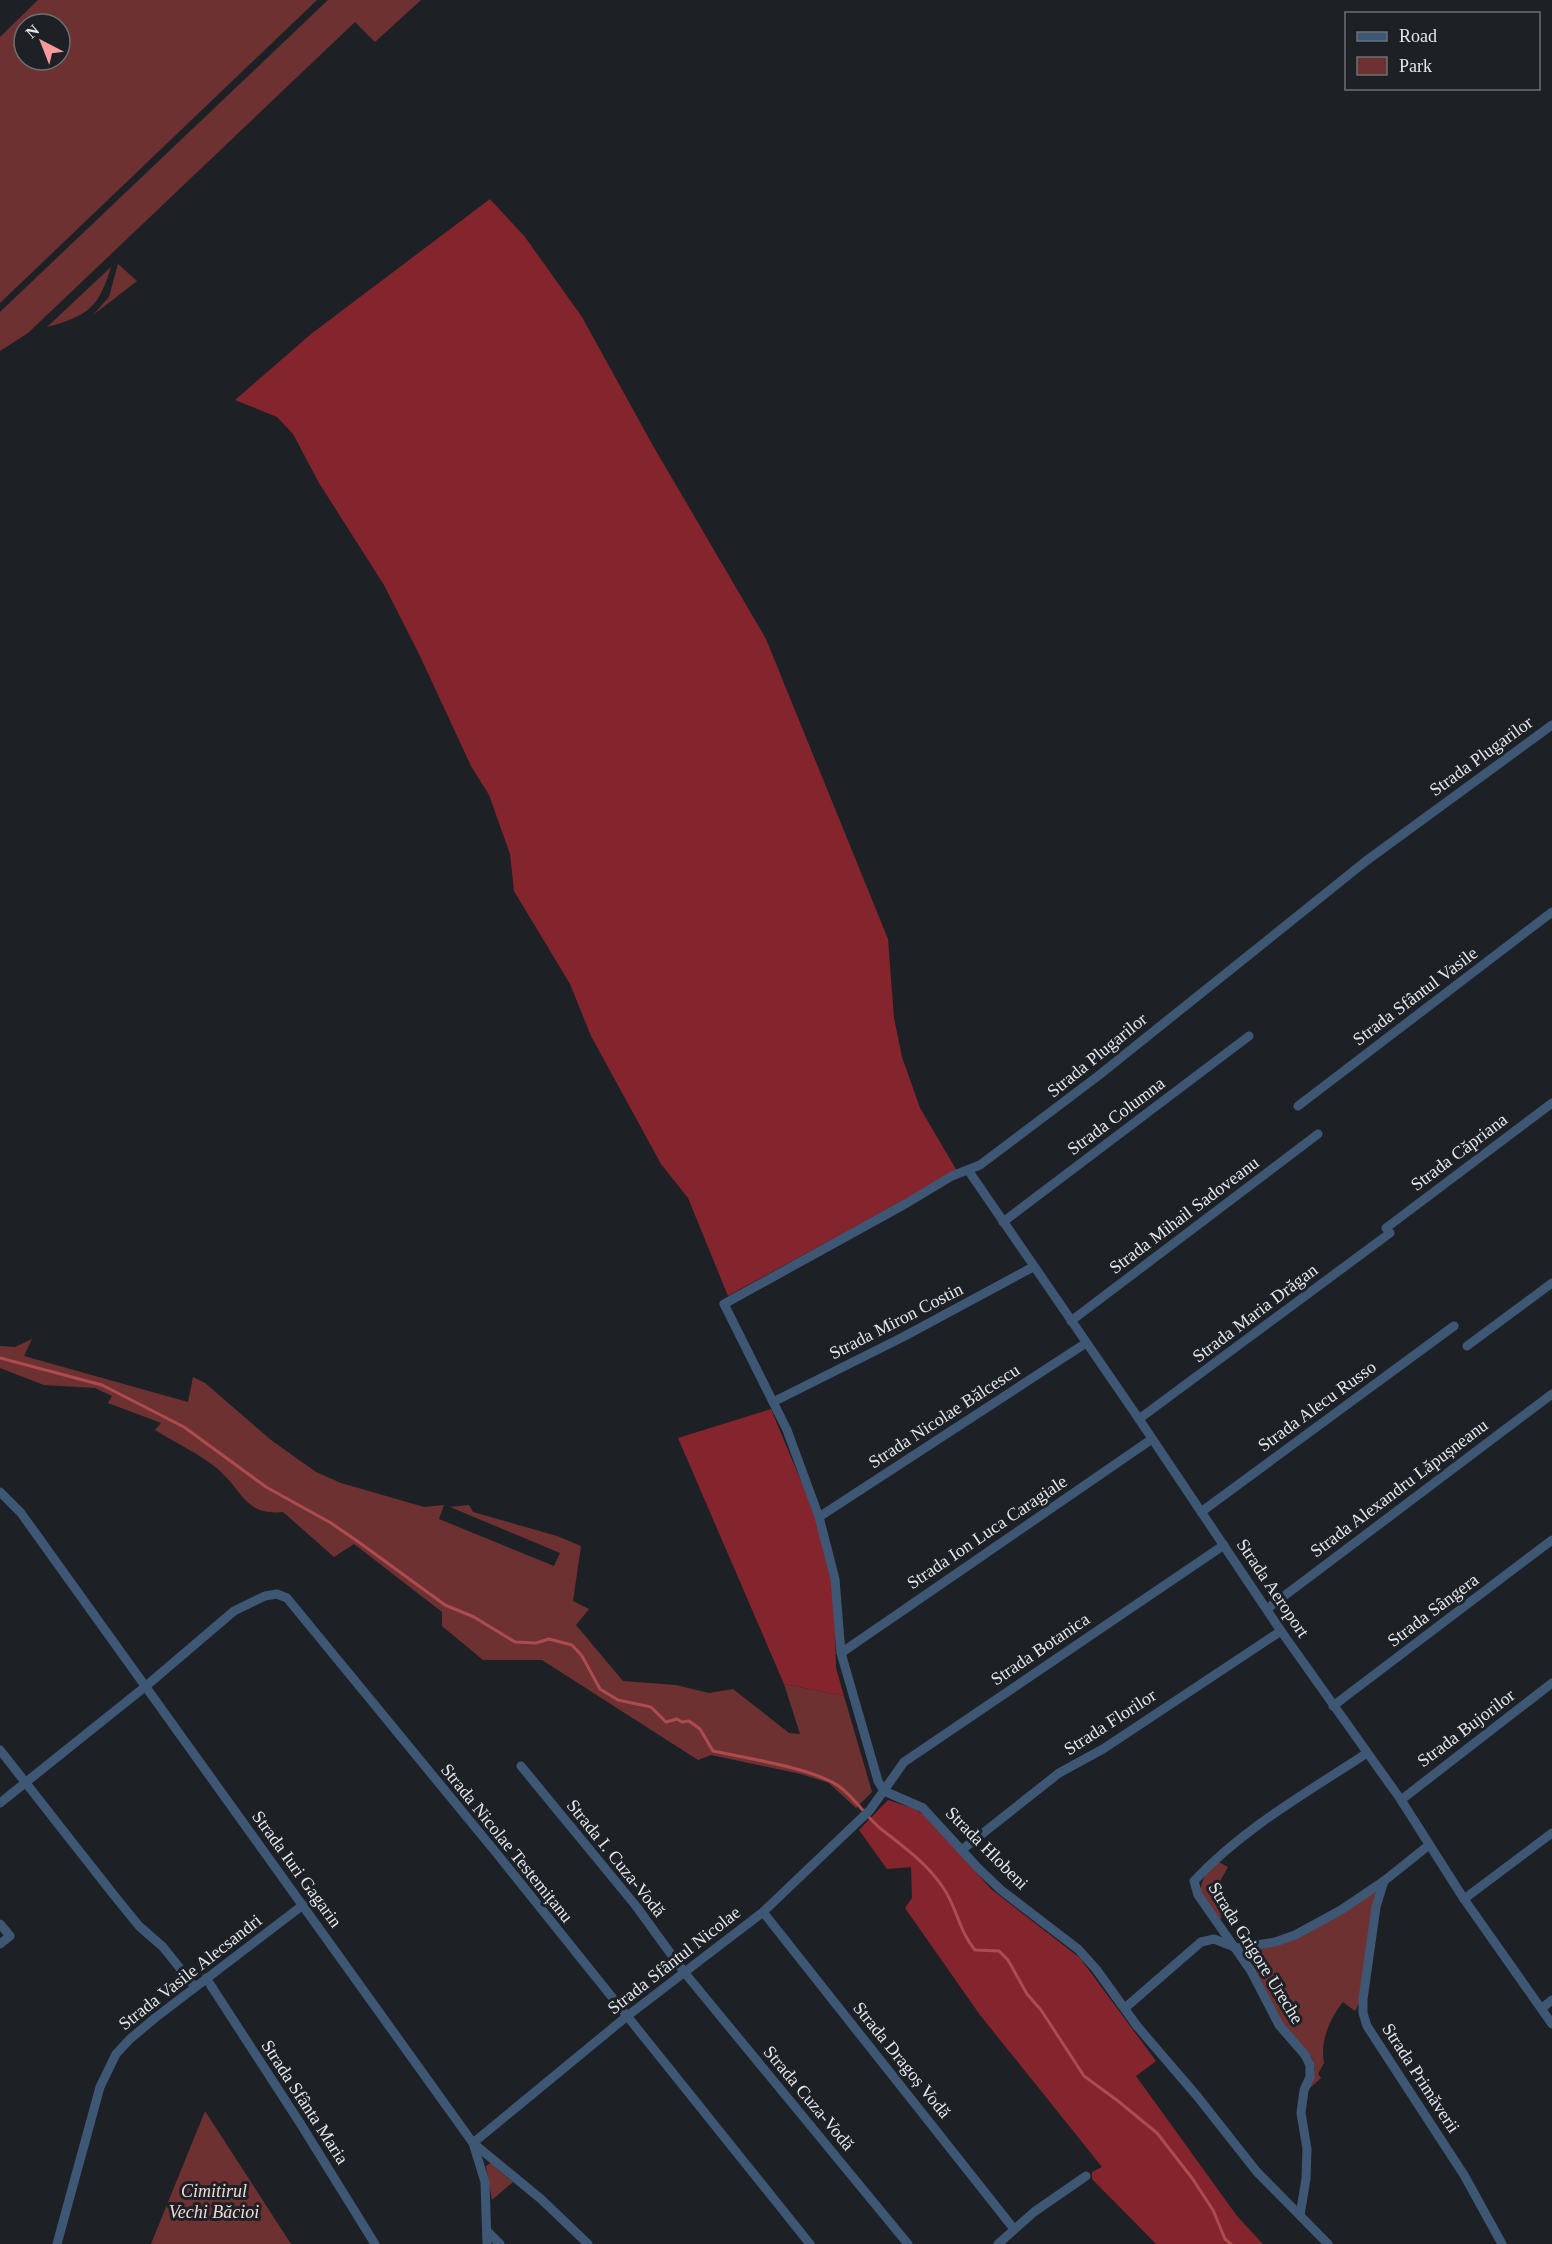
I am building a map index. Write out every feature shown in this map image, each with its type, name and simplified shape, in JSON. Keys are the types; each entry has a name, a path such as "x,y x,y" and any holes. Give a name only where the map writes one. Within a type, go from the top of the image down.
{"street":[{"name":"Strada Plugarilor","path":"773,1402 724,1304 952,1176 980,1165 1049,1115 1366,861 1552,724"},
{"name":"Strada Sfântul Vasile","path":"1299,1106 1552,912"},
{"name":"Strada Columna","path":"1003,1222 1249,1036"},
{"name":"Strada Căpriana","path":"1388,1230 1552,1103"},
{"name":"Strada Mihail Sadoveanu","path":"1071,1322 1318,1134"},
{"name":"Strada Aeroport","path":"968,1170 1281,1631 1401,1800 1464,1899 1552,2024"},
{"name":"Strada Maria Drăgan","path":"1139,1419 1388,1230"},
{"name":"Strada Miron Costin","path":"773,1402 903,1337 1033,1267"},
{"path":"1467,1346 1552,1283"},
{"name":"Strada Alecu Russo","path":"1201,1512 1454,1326"},
{"name":"Strada Nicolae Bălcescu","path":"819,1517 1086,1343"},
{"name":"Strada Alexandru Lăpușneanu","path":"1268,1609 1552,1394"},
{"path":"773,1402 787,1430 819,1517 835,1579 841,1653 878,1781 884,1791"},
{"name":"Strada Ion Luca Caragiale","path":"841,1653 1152,1439"},
{"name":"Strada Iuri Gagarin","path":"0,1492 21,1513 473,2143 541,2199 588,2244"},
{"name":"Strada Sângera","path":"1333,1706 1552,1540"},
{"name":"Strada Botanica","path":"884,1791 904,1762 1224,1545"},
{"name":"Strada Nicolae Testemițanu","path":"0,1803 146,1686 234,1611 265,1596 277,1594 287,1598 498,1855 810,2244"},
{"name":"Strada Florilor","path":"963,1849 1059,1773 1103,1749 1281,1631"},
{"name":"Strada Bujorilor","path":"1401,1800 1552,1683"},
{"path":"0,1750 126,1910 164,1947 195,1987"},
{"name":"Strada Grigore Ureche","path":"1300,2215 1306,2179 1307,2149 1301,2113 1304,2090 1310,2077 1310,2065 1305,2055 1279,2025 1237,1948 1204,1905 1194,1888 1194,1881 1233,1844 1266,1819 1367,1753"},
{"name":"Strada I. Cuza-Vodă","path":"521,1766 636,1906 684,1972"},
{"name":"Strada Sfântul Nicolae","path":"473,2143 626,2017 763,1912 870,1810 884,1791"},
{"name":"Strada Hlobeni","path":"884,1791 923,1808 1001,1890 1078,1949 1096,1969 1137,2026 1197,2096 1257,2172 1328,2244"},
{"path":"1464,1899 1552,1833"},
{"path":"1125,2008 1201,1942 1214,1939 1237,1948 1275,1942 1295,1935 1341,1910 1384,1881 1429,1845"},
{"name":"Strada Primăverii","path":"1384,1881 1376,1907 1363,1999 1367,2026 1464,2175 1502,2244"},
{"name":"Strada Vasile Alecsandri","path":"57,2244 99,2087 116,2054 130,2038 303,1905"},
{"name":"Strada Dragoș Vodă","path":"763,1912 1014,2229"},
{"path":"0,1924 10,1936 0,1944"},
{"name":"Strada Cuza-Vodă","path":"684,1972 908,2244"},
{"name":"Strada Sfânta Maria","path":"206,1978 375,2244"},
{"path":"1542,2008 1552,2001"},
{"path":"473,2143 484,2182 488,2244"},
{"path":"998,2244 1014,2229 1086,2175"},
{"path":"488,2232 500,2244"}],"green space":[{"path":"38,0 317,0 0,303 0,37 12,25 12,72 72,72 72,12 26,12"},
{"path":"328,0 421,0 375,42 355,22 28,333 0,351 0,312"},
{"path":"118,264 137,281 93,315 109,297"},
{"path":"111,267 102,292 90,308 73,319 47,327"},
{"path":"32,1339 24,1356 188,1402 193,1377 205,1383 271,1440 316,1472 341,1483 424,1507 444,1505 439,1519 554,1566 560,1553 450,1507 469,1505 473,1512 557,1536 581,1546 573,1601 589,1609 576,1625 623,1681 676,1685 709,1693 733,1689 789,1733 800,1734 784,1684 844,1696 872,1792 856,1808 829,1783 801,1774 711,1755 698,1760 542,1660 483,1660 442,1626 442,1612 354,1544 334,1557 283,1512 261,1510 246,1501 213,1465 155,1430 161,1423 108,1403 112,1396 95,1388 44,1385 0,1368 0,1346 15,1347"},
{"path":"1217,1861 1228,1867 1218,1885 1222,1914 1220,1915 1222,1918 1219,1919 1200,1892 1206,1875"},
{"path":"1378,1890 1360,2002 1355,2011 1343,2002 1334,2016 1323,2047 1324,2063 1318,2074 1321,2078 1309,2089 1315,2068 1312,2058 1280,2021 1250,1961 1250,1955 1253,1950 1278,1944"},
{"name":"Cimitirul Vechi Băcioi","path":"205,2111 291,2244 151,2244"},
{"path":"491,2163 513,2182 492,2200 486,2166"}],"shaded area":[{"path":"490,199 525,237 582,317 652,444 766,639 888,939 894,1018 902,1057 920,1108 957,1171 728,1296 688,1198 661,1164 591,1036 570,984 514,891 510,854 489,795 471,766 384,585 319,483 293,434 277,417 235,400 311,334"},
{"path":"771,1409 815,1515 834,1581 836,1668 844,1696 784,1684 678,1438"},
{"path":"888,1800 915,1809 927,1817 991,1889 1080,1958 1156,2061 1136,2076 1237,2216 1263,2244 1156,2244 1092,2179 1092,2172 1102,2167 980,2015 905,1908 912,1898 911,1867 887,1869 859,1830"}],"waterway":[{"path":"0,1358 102,1385 184,1427 266,1487 331,1523 445,1605 474,1617 515,1642 536,1643 549,1639 572,1645 582,1656 600,1689 618,1700 651,1707 666,1722 677,1719 682,1722 689,1721 700,1729 713,1751 797,1769 814,1774 840,1787 876,1824 915,1856 938,1880 948,1896 965,1935 975,1950 999,1951 1008,1960 1027,1994 1041,2010 1084,2076 1157,2133 1192,2178 1213,2210 1225,2239 1231,2244"}]}
